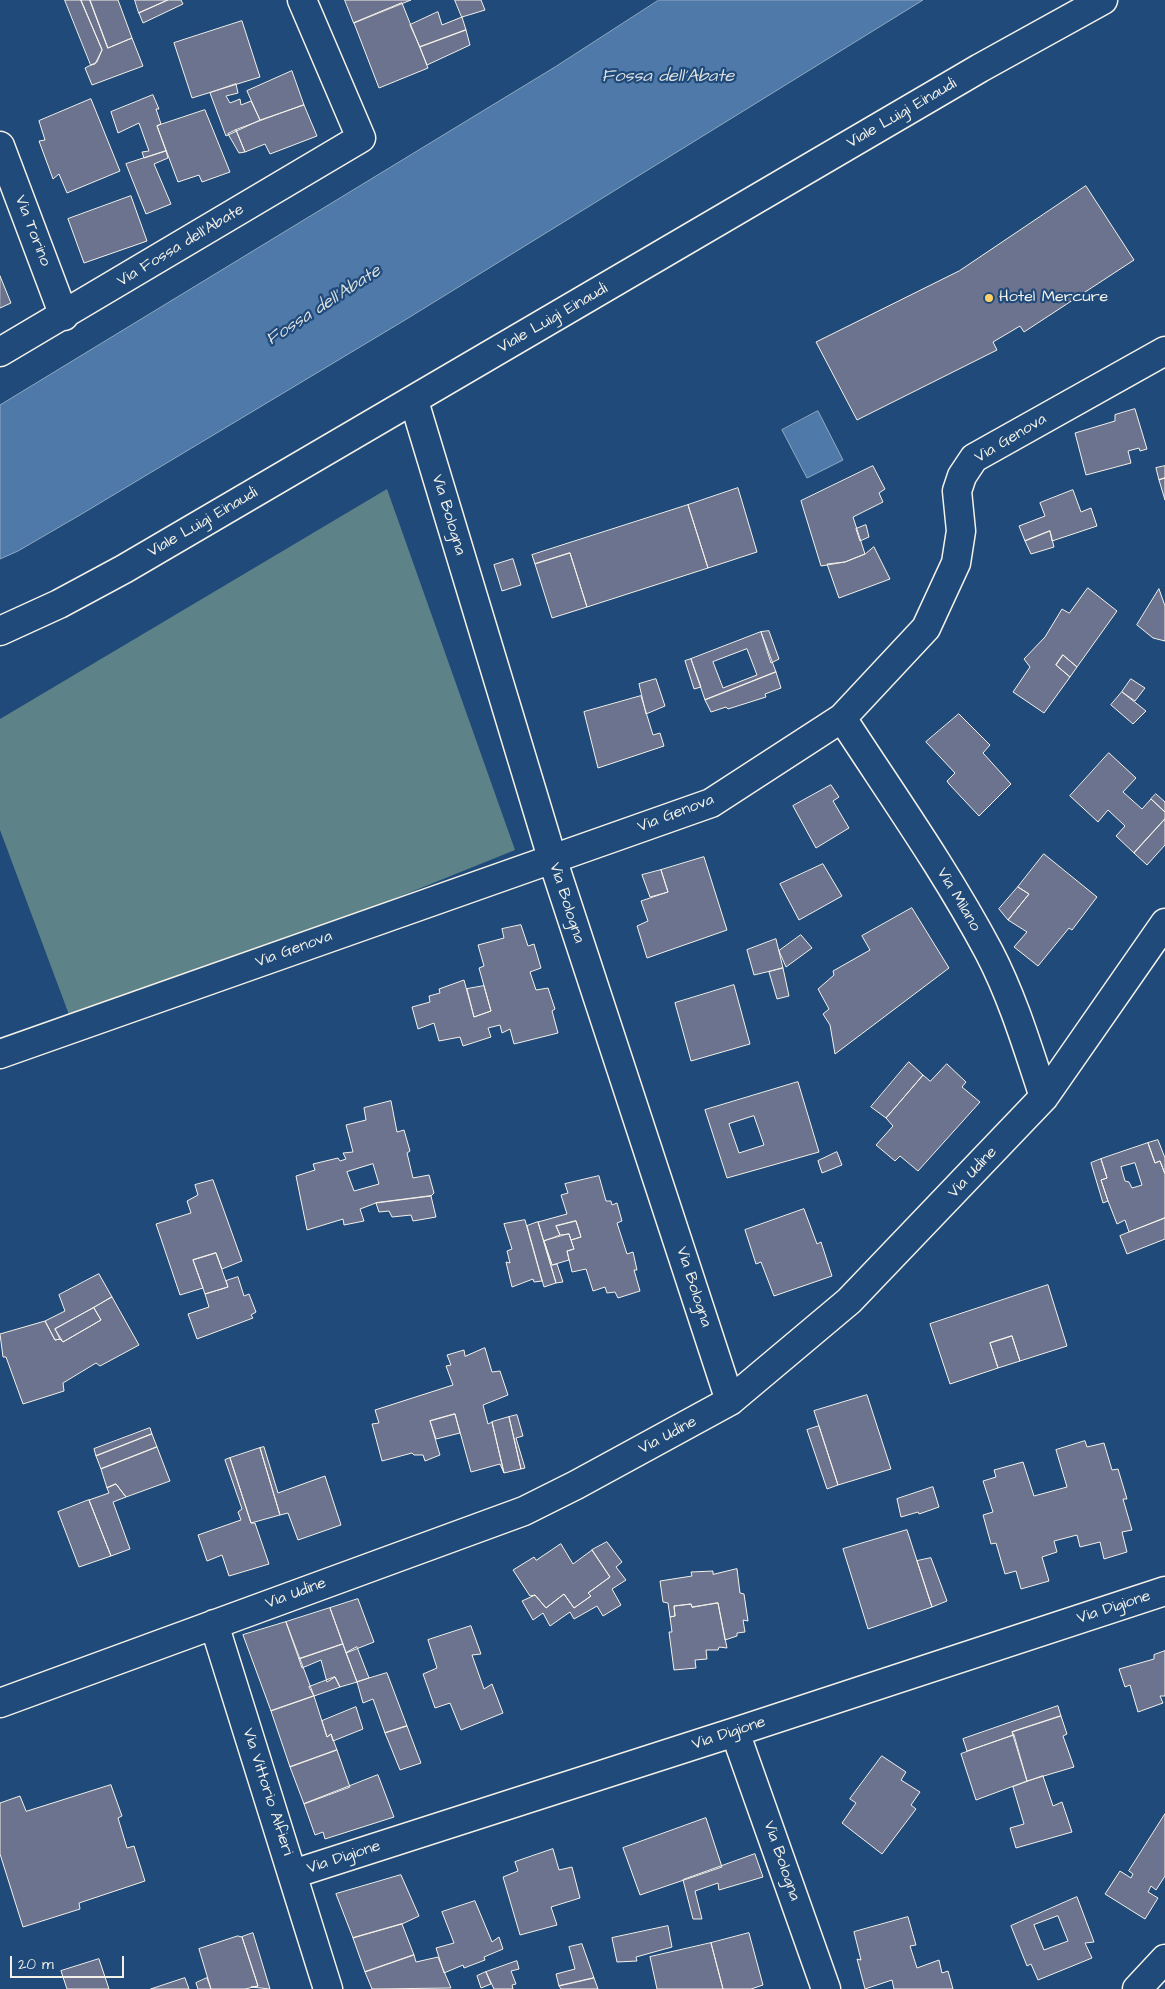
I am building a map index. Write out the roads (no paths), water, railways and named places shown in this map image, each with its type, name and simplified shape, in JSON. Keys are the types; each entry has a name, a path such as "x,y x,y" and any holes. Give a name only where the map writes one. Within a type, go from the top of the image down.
{"street":[{"name":"Via Fossa dell'Abate","path":"0,352 64,316 361,138 302,0"},
{"name":"Viale Luigi Einaudi","path":"0,631 58,604 124,569 972,73 1103,0"},
{"name":"Via Torino","path":"0,146 64,316"},
{"name":"Via Genova","path":"0,1054 711,803 842,718 918,638 935,611 956,563 960,550 961,531 957,496 958,486 974,458 1165,352"},
{"name":"Via Bologna","path":"414,400 552,858 730,1401"},
{"name":"Via Milano","path":"842,718 936,862 990,953 1013,1007 1044,1097"},
{"name":"Via Udine","path":"0,1703 452,1539 524,1511 576,1485 730,1401 849,1301 1044,1097 1165,923"},
{"name":"Via Digione","path":"293,1874 1165,1591"},
{"name":"Via Vittorio Alfieri","path":"214,1624 328,1989"},
{"name":"Via Bologna","path":"735,1732 826,1989"},
{"path":"1137,1989 1165,1959"}],"water":[{"name":"Fossa dell'Abate","path":"659,0 923,0 405,320 80,515 18,551 0,559 0,405 555,67"},
{"path":"818,411 843,460 807,478 782,430"}],"place":[{"name":"Hotel Mercure","path":"989,298"}]}
